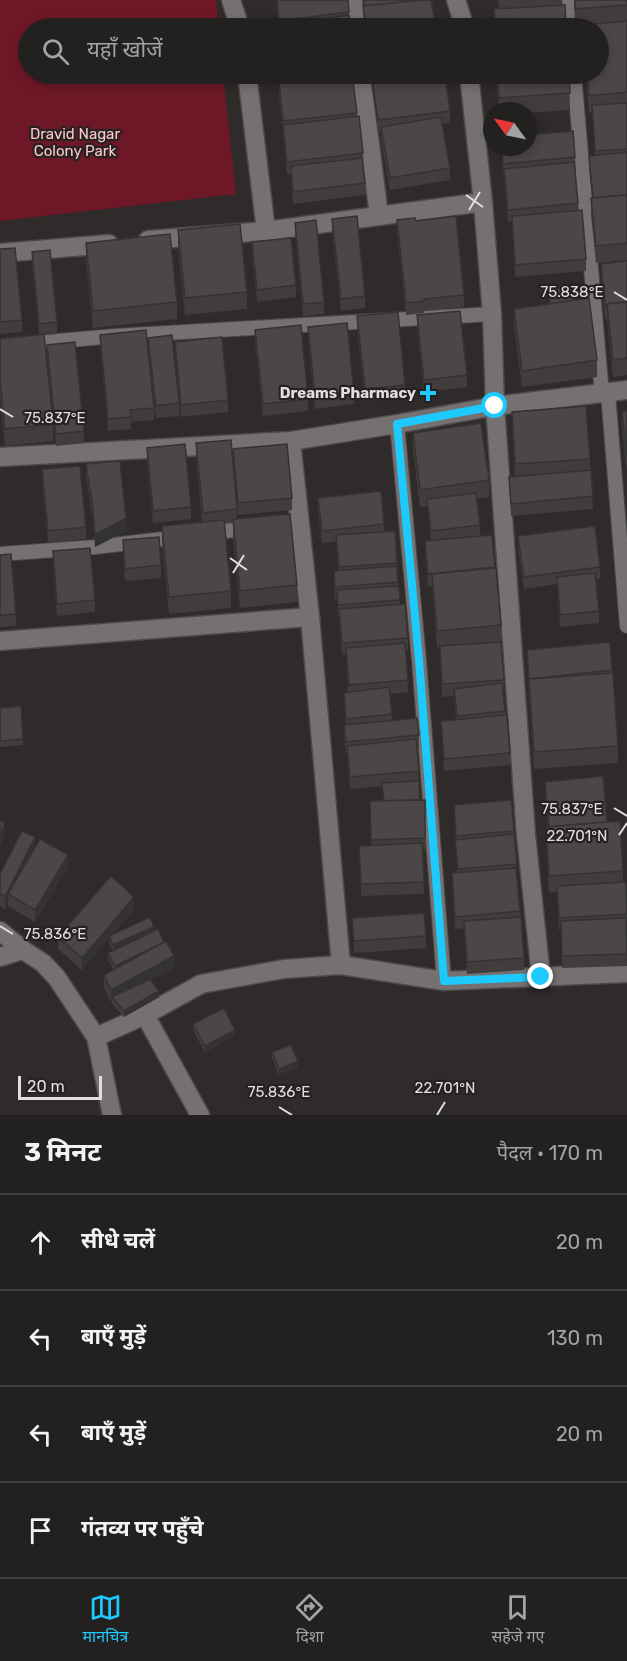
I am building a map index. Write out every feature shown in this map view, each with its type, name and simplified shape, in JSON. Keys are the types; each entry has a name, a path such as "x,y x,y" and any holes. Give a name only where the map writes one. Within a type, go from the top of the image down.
{"street":[{"path":"231,0 237,18"},
{"path":"353,0 355,18"},
{"path":"456,0 462,18"},
{"path":"249,84 266,231"},
{"path":"362,84 379,216"},
{"path":"470,84 492,314 495,406 526,836 541,977"},
{"path":"0,253 266,231 483,202"},
{"path":"0,457 291,441 495,406 627,390"},
{"path":"291,441 293,523 309,617 341,965"},
{"path":"0,641 309,617"},
{"path":"0,932 42,963 57,978 96,1037 112,1115"},
{"path":"0,957 23,950"},
{"path":"96,1037 145,1016 201,984 284,969 341,965 444,981 627,973"},
{"path":"145,1016 200,1115"}],"lane":[{"path":"567,0 568,18"},
{"path":"575,84 627,626"},
{"path":"0,346 115,336 492,314"},
{"path":"397,424 419,660 444,981"},
{"path":"0,554 99,546 264,527"}],"green space":[{"name":"Dravid Nagar Colony Park","path":"0,0 216,0 218,18 18,18 18,84 224,84 236,194 0,221"}],"building":[{"path":"277,0 348,0 349,12 302,18 279,18"},
{"path":"364,0 422,0 364,6"},
{"path":"431,0 434,18 365,18 363,6"},
{"path":"575,0 627,0 627,5 575,9"},
{"path":"565,5 566,18 494,18 494,9"},
{"path":"349,15 349,18 329,18"},
{"path":"627,21 627,92 589,96 588,84 609,84 609,23"},
{"path":"279,84 353,84 357,113 283,121"},
{"path":"373,84 446,84 450,111 378,120"},
{"path":"498,84 570,84 570,93 499,98"},
{"path":"627,103 627,149 595,151 592,105"},
{"path":"359,116 363,153 287,162 283,125"},
{"path":"441,117 450,168 390,178 381,127"},
{"path":"573,131 575,157 503,164 503,156 537,156 537,134"},
{"path":"627,152 627,195 593,198 589,156"},
{"path":"362,158 365,183 293,192 291,166"},
{"path":"574,162 578,203 508,210 504,169"},
{"path":"627,195 627,243 596,246 591,198"},
{"path":"582,210 586,259 515,265 512,216"},
{"path":"357,216 365,296 341,299 332,219"},
{"path":"456,216 464,295 406,303 397,220 415,218 416,221"},
{"path":"316,220 324,302 303,304 295,223"},
{"path":"240,224 247,292 185,298 178,230"},
{"path":"170,234 177,302 93,311 86,243"},
{"path":"291,238 296,285 257,290 252,242"},
{"path":"15,248 22,320 0,322 0,249"},
{"path":"50,250 57,322 39,324 32,252"},
{"path":"627,261 627,302 605,306 601,264"},
{"path":"578,286 579,300 550,304 549,289"},
{"path":"589,298 597,360 522,371 514,309"},
{"path":"627,302 627,358 613,360 607,304"},
{"path":"460,311 467,375 424,380 417,315"},
{"path":"398,312 405,385 365,389 357,316"},
{"path":"347,323 354,392 315,397 308,327"},
{"path":"301,325 308,399 263,404 255,330"},
{"path":"146,330 154,408 130,410 131,417 108,419 100,335"},
{"path":"44,334 53,424 5,429 0,380 0,339"},
{"path":"172,335 179,403 156,406 148,338"},
{"path":"222,337 228,400 181,405 175,342"},
{"path":"75,342 84,431 56,434 47,345"},
{"path":"586,406 590,459 515,464 512,412"},
{"path":"627,411 627,456 622,412"},
{"path":"481,423 489,480 420,490 413,433"},
{"path":"231,440 237,509 203,513 196,443"},
{"path":"185,444 191,507 153,511 147,448"},
{"path":"287,444 292,498 238,503 233,449"},
{"path":"120,461 126,518 95,535 86,464"},
{"path":"80,466 86,527 48,531 42,469"},
{"path":"591,470 593,496 511,504 509,477"},
{"path":"381,491 384,524 322,531 318,498"},
{"path":"476,493 480,525 431,531 427,499"},
{"path":"290,514 297,585 240,591 233,519"},
{"path":"224,520 231,591 169,597 162,526"},
{"path":"595,526 600,567 524,577 518,536"},
{"path":"395,531 397,563 339,567 336,535"},
{"path":"492,535 495,567 428,574 425,541"},
{"path":"159,537 161,565 125,569 123,540"},
{"path":"90,548 95,600 57,604 53,551"},
{"path":"11,554 16,614 0,615 0,555"},
{"path":"397,566 398,582 335,587 334,571"},
{"path":"496,568 501,625 437,631 432,574"},
{"path":"595,573 599,611 560,615 557,577"},
{"path":"399,586 400,600 338,605 337,590"},
{"path":"405,604 408,638 342,643 339,609"},
{"path":"501,642 504,680 442,684 440,646"},
{"path":"610,642 612,670 529,679 527,650"},
{"path":"405,643 408,680 349,685 346,648"},
{"path":"613,673 618,746 534,752 529,679"},
{"path":"502,683 505,711 457,716 454,689"},
{"path":"389,687 392,714 346,719 344,693"},
{"path":"21,706 23,739 0,741 0,708"},
{"path":"507,715 510,753 444,759 441,721"},
{"path":"417,718 419,735 346,742 344,725"},
{"path":"416,739 419,771 350,777 347,746"},
{"path":"603,776 607,822 549,827 545,782"},
{"path":"419,781 420,800 384,801 382,783"},
{"path":"425,800 425,838 371,840 370,801"},
{"path":"511,800 514,831 456,836 454,805"},
{"path":"0,820 5,823 0,834"},
{"path":"620,821 623,871 549,876 546,827"},
{"path":"22,831 35,837 5,897 0,894 0,874"},
{"path":"514,834 517,864 458,869 455,840"},
{"path":"40,839 68,855 35,910 8,894"},
{"path":"422,843 424,882 361,884 359,846"},
{"path":"516,868 520,911 455,917 452,873"},
{"path":"111,876 134,897 82,958 58,937"},
{"path":"626,882 627,914 559,918 557,886"},
{"path":"424,913 426,936 354,941 352,918"},
{"path":"150,917 154,927 113,945 109,936"},
{"path":"521,917 524,958 467,962 464,921"},
{"path":"626,918 627,954 562,956 561,921"},
{"path":"158,929 164,942 115,966 108,953"},
{"path":"166,941 174,956 111,990 104,975"},
{"path":"150,979 159,991 124,1011 112,997"},
{"path":"224,1008 235,1030 205,1046 193,1024"},
{"path":"291,1045 298,1061 279,1069 272,1052"}],"place":[{"name":"Dreams Pharmacy","path":"428,393"}],"route":[{"path":"495,406 397,424 419,660 444,981 541,977"}]}
